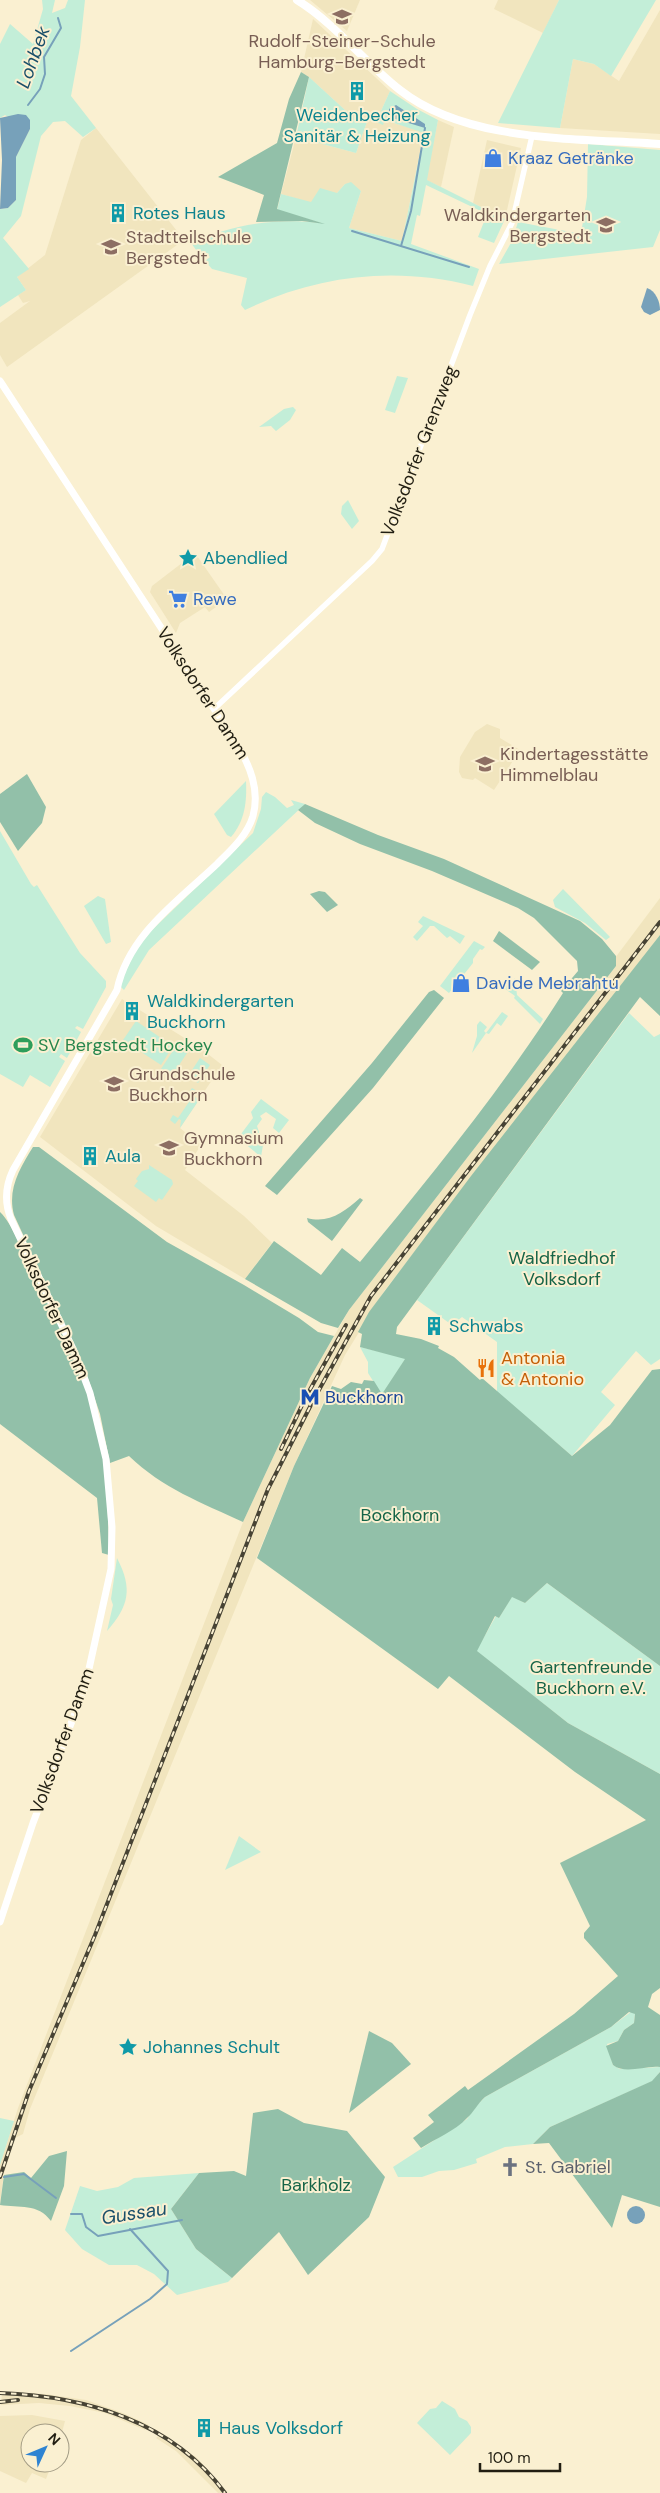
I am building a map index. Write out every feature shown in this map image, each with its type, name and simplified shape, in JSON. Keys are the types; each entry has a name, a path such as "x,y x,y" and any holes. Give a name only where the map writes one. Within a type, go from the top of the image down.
{"main road":[{"path":"297,0 334,28 408,96 439,112 475,125 532,136 660,144"},
{"name":"Volksdorfer Damm","path":"0,381 243,753 252,775 255,795 252,820 240,841 149,927 134,946 120,974 117,990 13,1170 7,1189 6,1204 10,1219 74,1351 90,1393 106,1459 112,1527 111,1569 85,1687 33,1822 0,1922"}],"street":[{"name":"Volksdorfer Grenzweg","path":"215,708 372,561 382,549 490,266 512,223 532,136"}],"shaded area":[{"name":"Rudolf-Steiner-Schule Hamburg-Bergstedt","path":"310,0 360,0 347,31"},
{"path":"498,0 559,0 543,33 494,9"},
{"path":"660,10 660,134 560,128 573,59 594,64 619,81"},
{"path":"313,19 390,91 376,122 384,120 424,132 402,241 349,228 361,191 345,184 337,193 311,203 281,194 296,137 356,153 368,119 345,110 301,72"},
{"path":"438,120 454,127 441,187 426,180"},
{"name":"Stadtteilschule Bergstedt","path":"96,128 184,240 7,367 0,355 0,323 30,301 23,303 18,295 26,290 17,277 45,255 81,140"},
{"path":"487,140 521,148 505,219 473,203"},
{"path":"195,553 227,599 209,612 205,607 180,623 176,633 150,592 152,586"},
{"name":"Kindertagesstätte Himmelblau","path":"487,724 500,729 500,738 520,750 494,790 475,778 473,780 462,778 459,772 460,757 475,732"},
{"path":"660,898 660,935 385,1290 345,1355 294,1466 30,2109 23,2134 15,2138 4,2173 0,2203 0,2165 18,2108 243,1522 310,1378 349,1310 616,966 615,958"},
{"name":"Gymnasium Buckhorn","path":"122,999 199,1047 222,1065 180,1128 201,1145 185,1170 244,1216 272,1243 245,1279 156,1226 40,1137"},
{"path":"2,2392 45,2394 86,2400 123,2413 149,2425 145,2430 105,2413 70,2406 39,2403 1,2405"},
{"path":"32,2415 65,2421 64,2423 20,2423 20,2473 32,2473 26,2483 0,2471 0,2416"},
{"path":"162,2433 197,2458 228,2493 218,2493 176,2451 156,2438"},
{"path":"32,2473 48,2473 46,2479"}],"green space":[{"path":"42,0 55,0 52,13 65,8 68,0 85,0 80,47 71,96 96,128 83,137 65,121 53,122 41,136 21,216 3,238 29,269 17,277 26,290 0,307 0,209 8,208 16,200 16,157 30,129 5,115 0,118 0,44 10,24 33,44 43,9"},
{"path":"559,0 656,0 611,76 594,64 573,59 560,128 498,123"},
{"path":"301,72 309,77 277,209 325,224 302,221 256,222 264,195 218,177 277,143 289,99"},
{"path":"309,77 345,110 368,119 356,153 296,137"},
{"path":"390,91 438,120 427,180 505,219 494,243 478,237 487,214 426,185 420,216 417,215 411,244 479,269 473,286 415,276 357,277 300,289 272,298 245,310 241,305 247,278 212,269 205,261 210,257 207,254 202,258 191,243 223,231 254,224 287,221 321,223 277,210 281,194 311,202 320,188 337,193 345,184 351,182 361,191 349,228 402,241 424,133 385,120 383,125 376,122"},
{"path":"588,144 660,150 660,230 653,247 499,264 512,241 518,222 581,234 587,197"},
{"path":"397,376 408,378 395,413 385,410"},
{"path":"293,407 296,410 290,420 276,431 271,426 259,427 284,409"},
{"path":"348,500 359,521 352,529 341,514 342,506"},
{"path":"27,774 46,807 42,823 18,851 0,822 0,794"},
{"path":"246,781 246,796 242,818 231,837 227,835 214,814"},
{"path":"266,792 287,808 294,805 291,800 305,804 149,950 124,990 119,985 137,948 152,930 253,833 261,809 262,797"},
{"path":"305,804 378,835 444,859 580,921 602,939 616,956 616,966 349,1310 338,1328 321,1323 245,1279 274,1241 321,1275 342,1248 360,1262 492,1096 541,1027 563,993 561,991 578,971 577,961 534,918 518,908 432,871 360,844 315,823 298,810"},
{"path":"0,831 31,884 34,887 37,885 80,953 106,981 106,987 83,1029 77,1026 75,1028 81,1032 67,1058 61,1054 59,1057 65,1061 50,1087 30,1075 23,1087 0,1074"},
{"path":"563,889 610,937 606,940 585,923 555,907 553,900"},
{"path":"319,891 325,892 338,905 327,912 310,894"},
{"path":"98,896 105,899 111,942 106,944 84,906"},
{"path":"423,916 465,936 460,944 450,936 447,938 434,926 430,926 417,941 413,937 423,926 418,922"},
{"path":"499,931 540,962 532,970 493,941"},
{"name":"Bockhorn","path":"660,935 660,1016 640,997 397,1327 396,1334 421,1339 439,1346 438,1348 454,1357 480,1380 482,1378 572,1456 610,1425 652,1370 660,1369 660,1666 547,1583 525,1603 512,1597 499,1618 495,1616 477,1651 568,1723 660,1774 660,1988 652,1994 648,2007 660,2015 660,2067 630,2070 613,2065 606,2046 618,2041 624,2030 634,2023 635,2014 629,2012 611,2027 485,2097 462,2123 421,2148 413,2138 434,2122 428,2115 465,2086 468,2090 574,2014 618,1976 584,1938 584,1933 590,1926 560,1863 646,1820 575,1772 449,1676 438,1689 257,1558 294,1466 332,1386 341,1389 351,1382 362,1384 364,1380 374,1381 382,1394 405,1359 360,1347 362,1334 358,1332 369,1312 471,1176"},
{"path":"474,941 485,947 482,950 480,949 473,959 473,963 449,993 440,986"},
{"path":"515,978 517,995 543,1019 540,1024 514,998 515,996 501,986"},
{"path":"434,990 444,998 373,1088 277,1195 265,1186 372,1063 429,992"},
{"path":"502,1012 508,1016 501,1026 497,1023 489,1034 486,1033"},
{"name":"Waldfriedhof Volksdorf","path":"629,1013 654,1037 660,1034 660,1359 651,1365 636,1351 601,1392 615,1405 572,1456 497,1392 497,1342 462,1317 452,1325 417,1300"},
{"path":"136,1021 173,1046 161,1065 123,1040"},
{"path":"480,1021 487,1027 484,1031 486,1033 472,1053 477,1036 477,1025"},
{"path":"178,1043 189,1050 172,1076 161,1069"},
{"path":"200,1058 210,1065 198,1083 188,1076"},
{"path":"192,1088 197,1091 194,1096 199,1100 180,1128 181,1120 179,1119 175,1124 170,1120 173,1115 178,1118 193,1096 189,1092"},
{"path":"261,1099 289,1120 279,1133 273,1128 276,1119 266,1112 260,1116 262,1119 257,1126 258,1136 263,1145 261,1157 238,1138 253,1118 251,1112"},
{"path":"33,1147 39,1147 167,1242 244,1285 299,1318 318,1332 334,1336 310,1378 243,1522 169,1486 129,1456 110,1463 100,1414 85,1369 14,1215 12,1196 16,1179"},
{"path":"149,1165 172,1180 173,1184 162,1200 159,1198 156,1202 134,1186 138,1181 136,1179 142,1171 149,1169"},
{"path":"360,1198 363,1200 332,1241 308,1222 307,1218 322,1219 336,1216"},
{"path":"0,1212 13,1231 64,1335 91,1404 104,1465 109,1555 102,1553 97,1498 0,1424"},
{"path":"360,1347 406,1358 382,1395 368,1373 368,1362"},
{"path":"117,1558 125,1579 126,1597 120,1613 107,1631 113,1605 111,1599"},
{"name":"Gartenfreunde Buckhorn e.V.","path":"547,1583 660,1666 660,1774 568,1723 476,1651 496,1616 499,1618 512,1596 525,1603"},
{"path":"239,1836 261,1852 225,1870"},
{"path":"632,2011 635,2014 634,2023 624,2030 618,2041 607,2044 613,2065 620,2069 660,2067 660,2072 653,2081 550,2127 533,2144 505,2147 476,2159 477,2163 454,2170 439,2171 422,2177 398,2177 393,2167 467,2119 485,2097 611,2027"},
{"path":"369,2031 392,2043 411,2064 349,2113"},
{"path":"660,2072 660,2207 622,2195 612,2228 549,2143 533,2144 550,2127 652,2081"},
{"name":"Barkholz","path":"278,2109 304,2123 347,2131 385,2177 369,2217 308,2275 279,2232 232,2278 196,2249 171,2209 199,2173 234,2171 246,2176 253,2113"},
{"path":"0,2118 14,2121 0,2165"},
{"path":"67,2151 64,2186 51,2221 40,2211 28,2207 0,2205 4,2175 24,2172 31,2178 49,2156"},
{"path":"199,2173 171,2209 196,2249 232,2278 228,2282 177,2295 154,2274 137,2265 109,2265 82,2249 65,2230 80,2186 97,2191 118,2187 134,2178"},
{"path":"442,2401 455,2409 459,2417 467,2421 471,2427 471,2433 450,2455 417,2423 430,2409 436,2408"}],"water":[{"path":"396,105 425,124 425,128 389,117 389,109"},
{"path":"18,114 26,115 30,120 30,129 16,157 16,200 8,208 0,209 2,160 0,118"},
{"path":"647,288 655,294 660,307 660,310 650,315 644,312 641,307"},
{"path":"636,2206 644,2211 645,2215 640,2223 636,2224 628,2219 627,2215 632,2207"}],"waterway":[{"name":"Lohbek","path":"28,105 40,89 45,74 44,57 61,28 58,18"},
{"path":"401,246 411,211 425,128"},
{"path":"352,231 469,267"},
{"name":"Gussau","path":"4,2177 24,2174 56,2198"},
{"name":"Gussau","path":"71,2214 82,2214 86,2227 98,2236 182,2220"},
{"path":"71,2351 150,2299 167,2284 168,2271 130,2229"}],"railway":[{"path":"0,2177 29,2091 95,1935 268,1489 314,1399 371,1296 660,922"},
{"path":"281,1449 307,1395 346,1325"},
{"path":"0,2393 64,2400 95,2407 124,2417 153,2431 179,2447 204,2468 225,2493"},
{"path":"0,2402 18,2400"}],"place":[{"name":"Rudolf-Steiner-Schule Hamburg-Bergstedt","path":"342,17"},
{"name":"Weidenbecher Sanitär & Heizung","path":"357,91"},
{"name":"Kraaz Getränke","path":"493,158"},
{"name":"Rotes Haus","path":"118,213"},
{"name":"Waldkindergarten Bergstedt","path":"606,225"},
{"name":"Stadtteilschule Bergstedt","path":"111,247"},
{"name":"Abendlied","path":"188,558"},
{"name":"Rewe","path":"178,599"},
{"name":"Kindertagesstätte Himmelblau","path":"485,764"},
{"name":"Davide Mebrahtu","path":"461,983"},
{"name":"Waldkindergarten Buckhorn","path":"132,1011"},
{"name":"SV Bergstedt Hockey","path":"23,1045"},
{"name":"Grundschule Buckhorn","path":"114,1084"},
{"name":"Gymnasium Buckhorn","path":"169,1148"},
{"name":"Aula","path":"90,1156"},
{"name":"Schwabs","path":"434,1326"},
{"name":"Antonia & Antonio","path":"486,1368"},
{"name":"Buckhorn","path":"310,1397"},
{"name":"Johannes Schult","path":"128,2047"},
{"name":"St. Gabriel","path":"510,2167"},
{"name":"Haus Volksdorf","path":"204,2428"}]}
